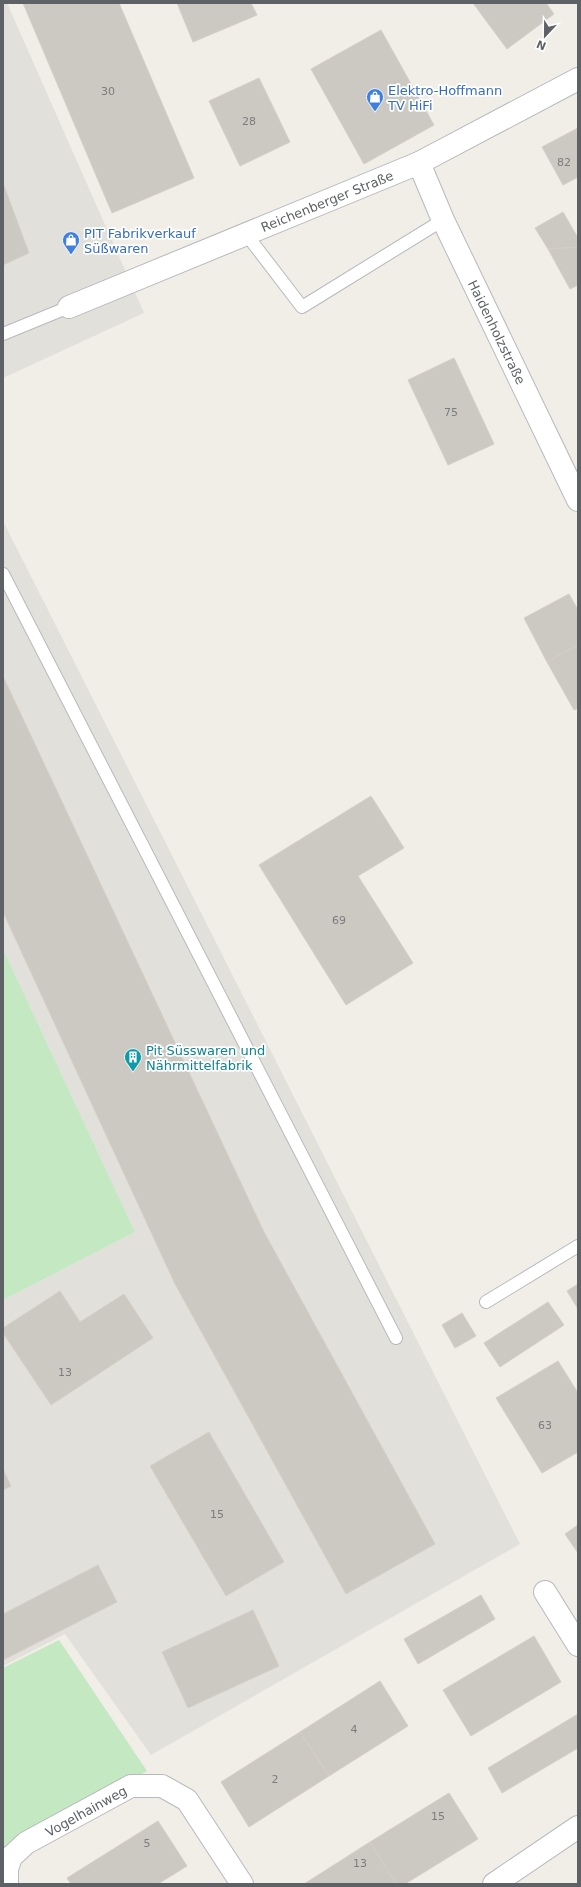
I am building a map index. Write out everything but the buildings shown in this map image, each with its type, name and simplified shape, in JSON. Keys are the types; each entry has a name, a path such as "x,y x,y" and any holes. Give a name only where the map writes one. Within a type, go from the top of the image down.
{"street":[{"name":"Reichenberger Straße","path":"69,307 419,163 578,79"},
{"name":"Haidenholzstraße","path":"419,163 443,220 578,500"},
{"path":"545,1592 578,1645"},
{"name":"Vogelhainweg","path":"7,1884 7,1869 11,1857 26,1843 131,1786 162,1786 187,1800 242,1884"},
{"path":"494,1884 578,1827"}],"lane":[{"path":"246,234 302,307 443,220"},
{"path":"3,334 69,307"},
{"path":"3,574 396,1338"},
{"path":"486,1302 578,1246"}],"shaded area":[{"path":"3,3 7,3 144,313 3,378"},
{"path":"3,521 520,1544 151,1755 65,1634 3,1666 3,1300 135,1232 3,949"}],"green space":[{"path":"3,949 135,1232 3,1300"},
{"path":"59,1640 147,1771 3,1849 3,1668"}],"place":[{"name":"Elektro-Hoffmann TV HiFi","path":"375,112"},
{"name":"PIT Fabrikverkauf Süßwaren","path":"71,255"},
{"name":"Pit Süsswaren und Nährmittelfabrik","path":"133,1072"}]}
